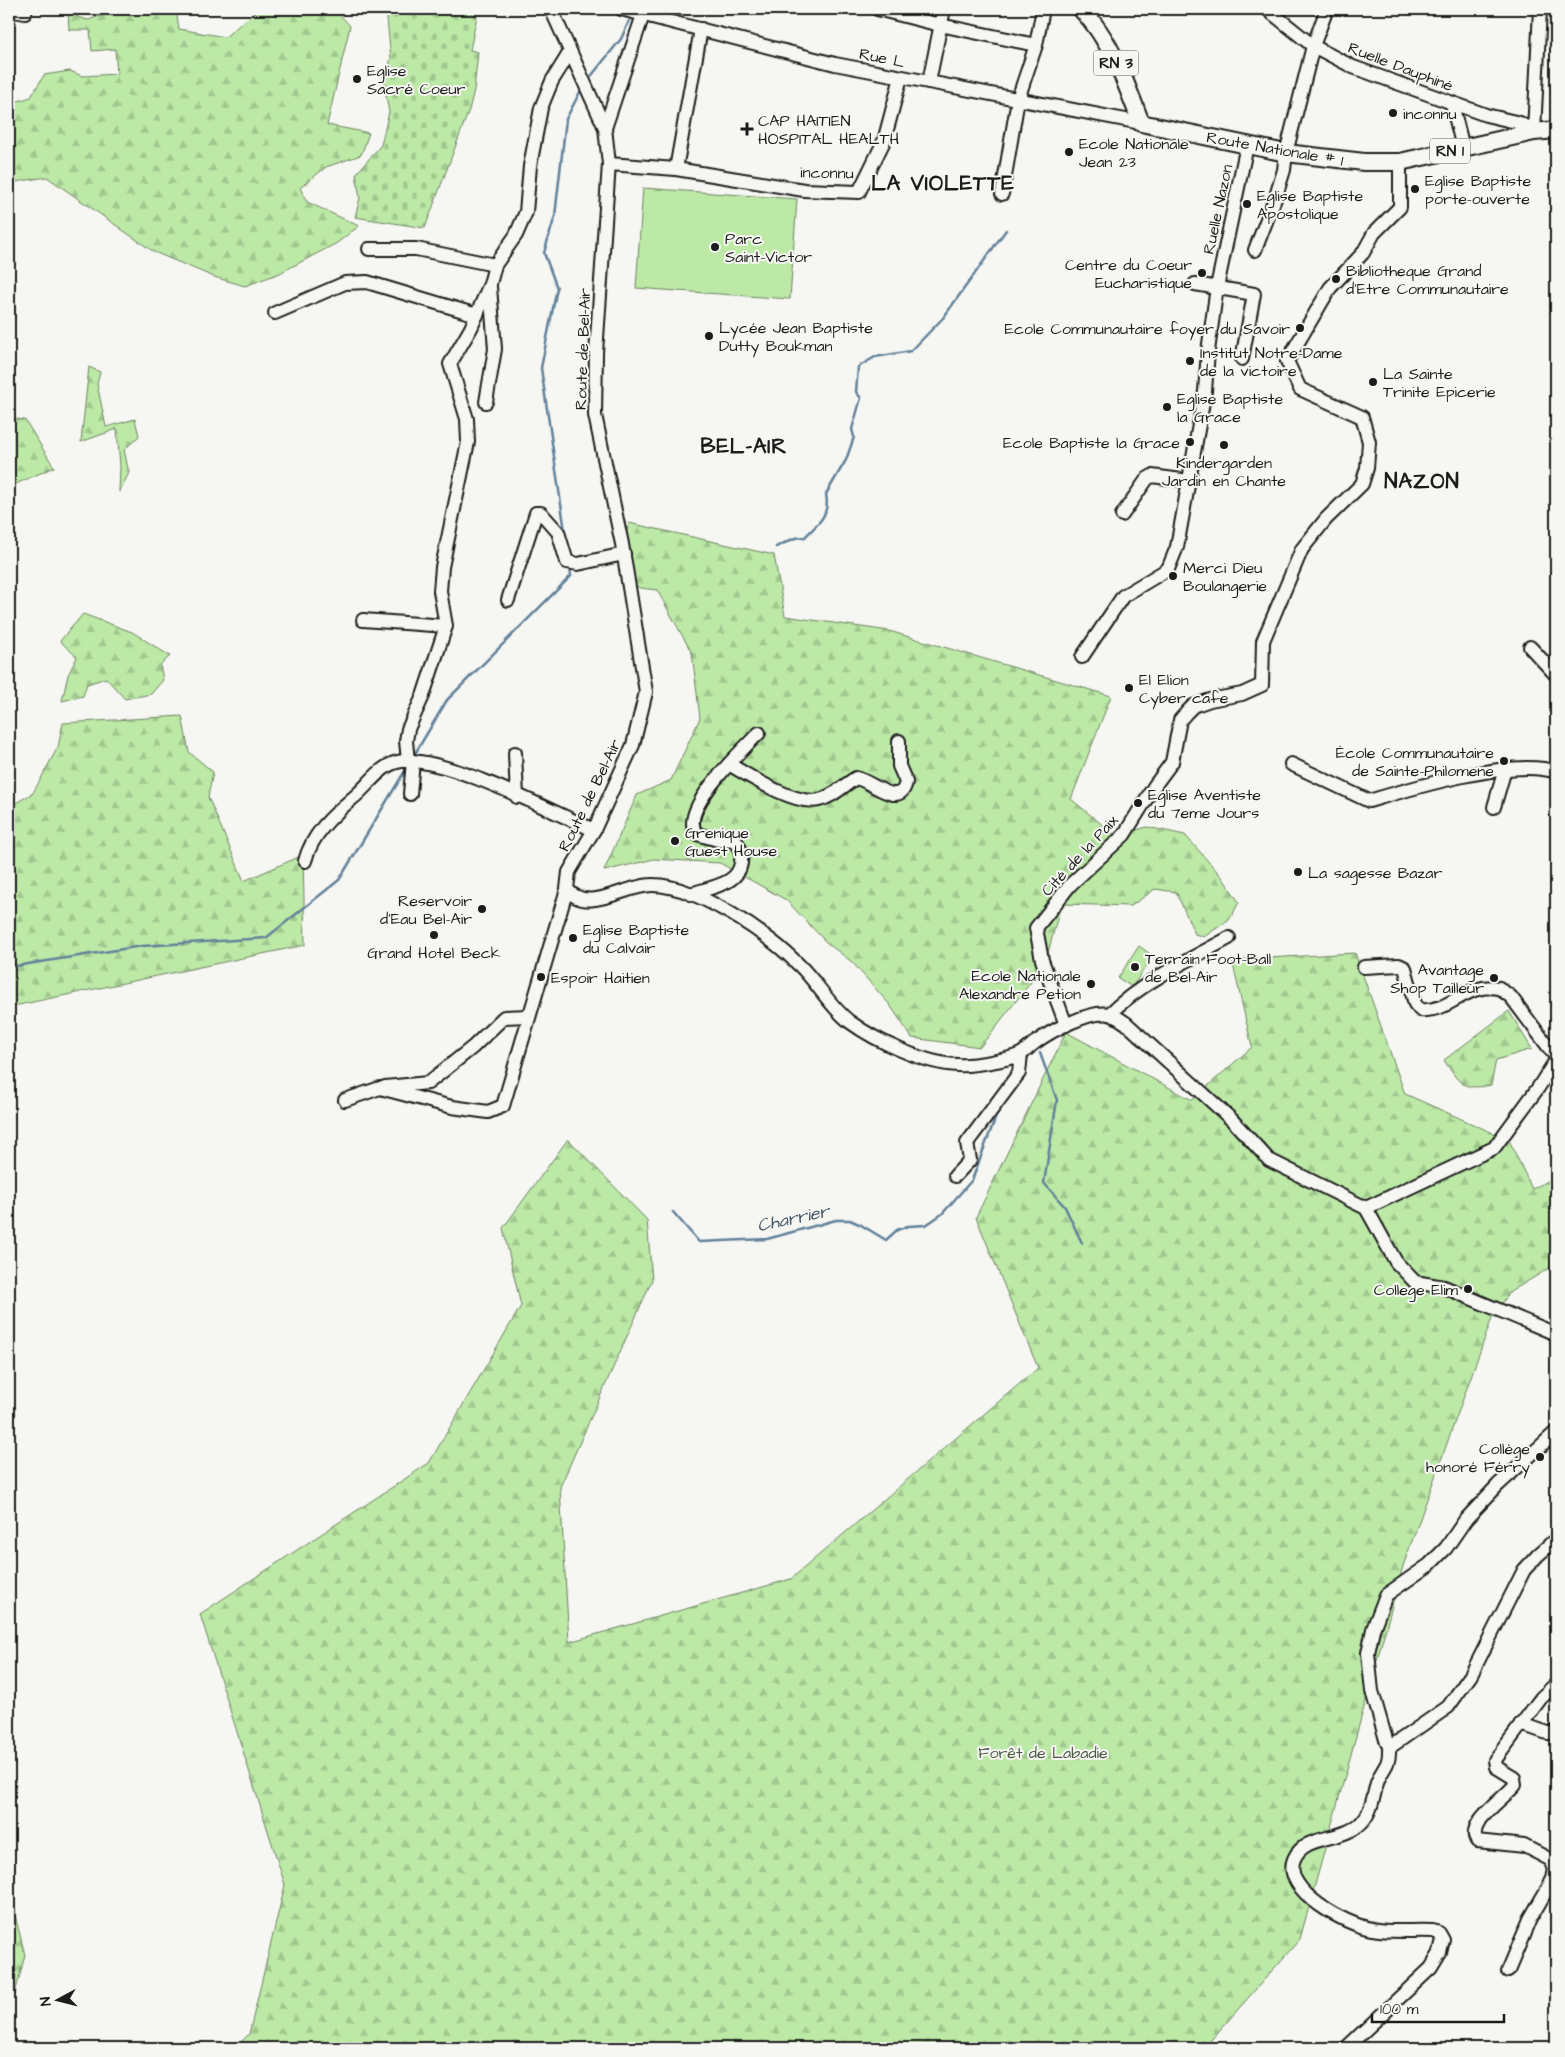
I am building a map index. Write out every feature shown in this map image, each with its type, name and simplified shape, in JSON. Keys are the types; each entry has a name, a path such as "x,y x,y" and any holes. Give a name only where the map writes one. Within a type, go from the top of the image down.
{"main road":[{"name":"RN 3","path":"1082,9 1109,50 1129,89 1141,123"},
{"name":"Route Nationale # 1","path":"1141,123 1286,153 1364,162 1400,162 1534,132 1556,130"}],"street":[{"name":"Route de Bel-Air","path":"380,1088 452,1107 488,1112 503,1106 567,889 569,872 594,830 633,745 646,692 624,554 595,414 596,353 609,164 605,128 551,9"},
{"name":"Rue L","path":"621,9 644,11 701,29 835,64 1141,123"},
{"path":"877,9 940,25 1036,45"},
{"path":"929,82 944,9"},
{"path":"1002,194 1018,99 1036,45 1044,9"},
{"name":"Ruelle Dauphiné","path":"1267,9 1313,46 1353,67 1452,104 1520,123 1534,132"},
{"path":"1255,250 1284,170 1286,153 1313,46 1327,9"},
{"path":"1534,132 1540,9"},
{"path":"9,10 25,11"},
{"path":"605,128 644,11"},
{"path":"676,169 701,29"},
{"path":"410,794 408,729 423,696 446,626 440,591 442,567 468,442 466,419 450,364 477,315 490,284 495,265 516,235 526,212 530,166 541,108 552,81 570,52"},
{"name":"inconnu","path":"609,164 676,169 804,190 859,192 884,141 901,77"},
{"path":"1452,104 1463,148"},
{"name":"Ruelle Nazon","path":"1082,657 1123,596 1168,569 1177,547 1205,392 1208,351 1217,287 1246,144"},
{"name":"Cité de la Paix","path":"1066,1025 1042,960 1036,928 1070,885 1124,834 1154,785 1172,762 1180,720 1187,712 1194,706 1210,700 1242,694 1262,685 1263,640 1302,549 1326,519 1362,484 1367,468 1369,442 1362,417 1300,389 1287,362 1312,315 1330,288 1363,253 1374,233 1400,207 1400,162"},
{"path":"369,249 416,248 495,265"},
{"path":"275,313 345,283 356,281 367,282 477,315"},
{"path":"486,402 495,349 490,284"},
{"path":"1195,284 1254,294 1242,359"},
{"path":"1122,515 1147,479 1152,476 1189,481"},
{"path":"508,600 536,513 541,513 558,532 569,563 624,554"},
{"path":"363,620 446,626"},
{"path":"1530,647 1556,675"},
{"path":"691,894 736,878 740,871 742,854 736,841 718,840 697,834 692,825 698,805 729,764 759,733"},
{"path":"729,764 784,794 807,800 822,799 856,778 866,780 888,794 895,796 901,792 906,782 900,766 899,741"},
{"path":"515,753 517,797"},
{"path":"306,861 314,838 337,812 388,766 395,762 410,761 442,766 594,830"},
{"path":"1291,764 1369,800 1416,786 1504,769 1525,767 1548,769 1556,772"},
{"path":"1494,807 1504,769"},
{"path":"567,889 572,896 582,900 599,898 652,885 691,894 729,913 762,933 799,964 848,1021 886,1043 918,1055 958,1065 1021,1054 1036,1042 1066,1025 1080,1019 1109,1014 1132,994 1171,967 1229,938"},
{"path":"1364,968 1399,965 1405,968 1415,1004 1420,1010 1442,1007 1471,990 1500,988 1511,997 1556,1058 1538,1088 1494,1148 1366,1208"},
{"path":"1109,1014 1126,1023 1232,1120 1269,1160 1366,1208 1396,1262 1415,1282 1444,1287 1556,1334"},
{"path":"345,1100 380,1088 428,1083 473,1047 504,1018 528,1016"},
{"path":"955,1176 970,1160 967,1143 1020,1074 1021,1054"},
{"path":"1346,2048 1431,1968 1440,1953 1443,1940 1439,1932 1371,1929 1339,1916 1305,1895 1293,1871 1294,1858 1312,1841 1335,1838 1347,1833 1362,1822 1372,1805 1382,1773 1390,1762 1389,1745 1386,1741 1372,1691 1368,1653 1373,1629 1386,1595 1440,1554 1466,1519 1498,1484 1556,1432"},
{"path":"1389,1745 1448,1707 1471,1675 1524,1570 1556,1539"},
{"path":"1508,1971 1530,1918 1556,1874 1551,1860 1524,1846 1481,1843 1475,1838 1475,1828 1485,1815 1515,1785 1514,1778 1497,1768 1495,1763 1541,1698 1556,1684"},
{"path":"1521,1724 1547,1733 1556,1733"}],"green space":[{"path":"68,9 81,9 77,17 88,20 115,11 176,9 179,29 225,37 259,9 335,9 350,26 327,125 369,133 361,155 326,167 300,188 307,202 359,226 337,243 280,273 245,286 214,277 154,252 47,177 9,183 9,91 15,102 31,97 44,75 70,71 82,76 117,74 115,49 92,51 90,30 69,30"},
{"path":"386,9 463,9 477,16 470,50 478,52 474,90 469,110 425,228 355,217 360,198 356,174 381,145 389,112 384,85 391,58"},
{"path":"643,188 797,199 790,299 636,288"},
{"path":"89,367 100,372 97,384 106,427 135,419 139,436 124,450 129,473 119,492 120,466 117,429 81,442"},
{"path":"9,418 25,420 54,467 9,487"},
{"path":"629,523 774,555 785,616 889,631 1111,696 1071,799 1116,836 1147,827 1185,835 1222,877 1239,902 1230,919 1204,937 1195,934 1176,892 1155,889 1131,906 1061,904 1045,964 980,1047 912,1038 890,1005 852,962 827,943 786,900 720,863 654,859 604,871 637,795 671,780 700,718 692,653 657,590 640,588 626,580 619,561"},
{"path":"83,614 132,632 170,656 160,665 163,680 151,694 125,699 106,678 87,684 83,696 62,701 68,675 77,657 60,641"},
{"path":"182,716 189,752 213,772 208,797 244,881 303,855 305,945 9,1007 9,807 33,793 58,747 63,723"},
{"name":"Terrain Foot-Ball de Bel-Air","path":"1139,946 1153,956 1132,987 1118,978"},
{"name":"Forêt de Labadie","path":"1355,953 1405,1094 1509,1140 1532,1189 1556,1177 1556,1264 1510,1292 1492,1318 1403,1566 1300,1939 1204,2048 235,2048 249,2034 285,1885 200,1614 429,1463 521,1306 503,1228 568,1139 647,1220 652,1280 560,1487 569,1642 791,1579 1038,1368 976,1217 1066,1032 1192,1100 1252,1047 1232,960"},
{"path":"1509,1011 1532,1049 1496,1060 1491,1085 1474,1087 1462,1083 1444,1060"},
{"path":"9,1891 25,1955 9,2017"}],"waterway":[{"path":"588,80 621,39 629,21"},
{"path":"566,538 541,368 557,288 544,253 555,216 566,119 581,90"},
{"path":"776,547 795,538 805,537 819,523 825,513 826,494 846,460 854,437 852,429 861,398 856,392 858,367 875,357 911,351 943,318 1006,230"},
{"path":"413,757 447,700 571,576 570,566"},
{"path":"9,967 142,946 266,938 339,880 408,766"},
{"path":"1040,1053 1057,1100 1044,1183 1065,1207 1082,1243"},
{"name":"Charrier","path":"673,1212 699,1242 767,1239 836,1220 850,1220 886,1240 897,1230 908,1226 926,1225 942,1214 972,1180 998,1111"}],"place":[{"name":"Eglise Sacré Coeur","path":"357,79"},
{"name":"inconnu","path":"1393,113"},
{"name":"CAP HAITIEN HOSPITAL HEALTH","path":"747,129"},
{"name":"Ecole Nationale Jean 23","path":"1069,152"},
{"name":"Eglise Baptiste porte-ouverte","path":"1415,189"},
{"name":"Eglise Baptiste Apostolique","path":"1247,204"},
{"name":"Parc Saint-Victor","path":"715,247"},
{"name":"Centre du Coeur Eucharistique","path":"1202,273"},
{"name":"Bibliotheque Grand d'Etre Communautaire","path":"1336,279"},
{"name":"Ecole Communautaire foyer du Savoir","path":"1300,328"},
{"name":"Lycée Jean Baptiste Dutty Boukman","path":"709,336"},
{"name":"Institut Notre-Dame de la victoire","path":"1190,361"},
{"name":"La Sainte Trinite Epicerie","path":"1373,382"},
{"name":"Eglise Baptiste la Grace","path":"1167,407"},
{"name":"Ecole Baptiste la Grace","path":"1190,442"},
{"name":"Kindergarden Jardin en Chante","path":"1224,445"},
{"name":"Merci Dieu Boulangerie","path":"1173,576"},
{"name":"El Elion Cyber cafe","path":"1129,688"},
{"name":"École Communautaire de Sainte-Philomene","path":"1504,761"},
{"name":"Eglise Aventiste du 7eme Jours","path":"1138,803"},
{"name":"Grenique Guest House","path":"675,841"},
{"name":"La sagesse Bazar","path":"1298,872"},
{"name":"Reservoir d'Eau Bel-Air","path":"482,909"},
{"name":"Grand Hotel Beck","path":"434,935"},
{"name":"Eglise Baptiste du Calvair","path":"573,938"},
{"name":"Terrain Foot-Ball de Bel-Air","path":"1135,967"},
{"name":"Espoir Haitien","path":"541,977"},
{"name":"Avantage Shop Tailleur","path":"1494,978"},
{"name":"Ecole Nationale Alexandre Petion","path":"1091,984"},
{"name":"College Elim","path":"1468,1289"},
{"name":"Collège honoré Férry","path":"1540,1457"}],"district":[{"name":"LA VIOLETTE","path":"943,183"},
{"name":"BEL-AIR","path":"744,446"},
{"name":"NAZON","path":"1422,481"}]}
